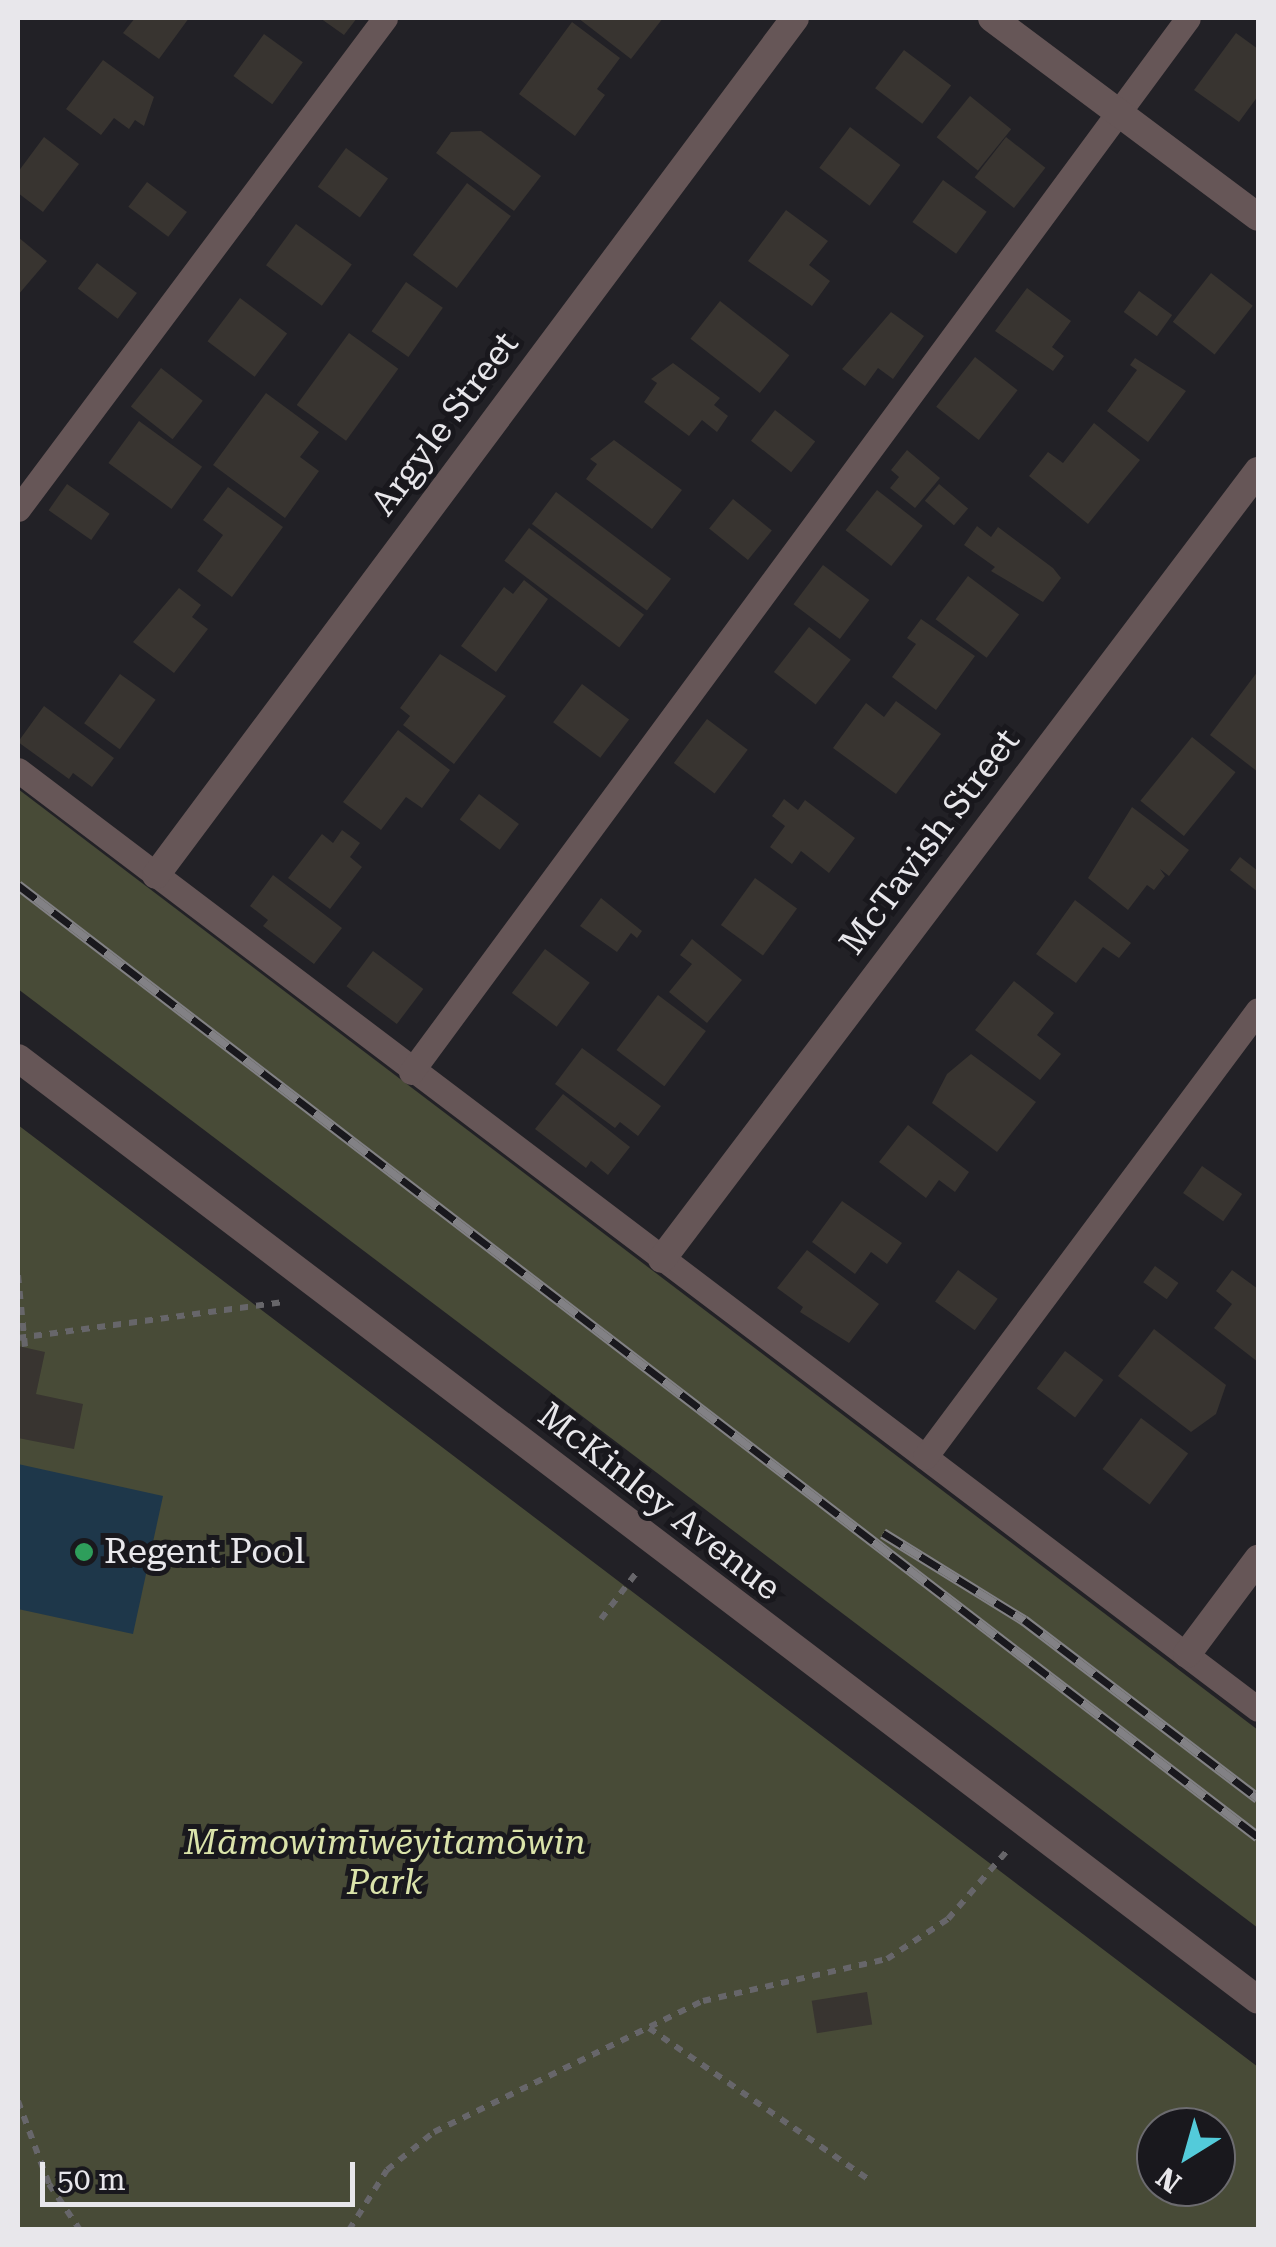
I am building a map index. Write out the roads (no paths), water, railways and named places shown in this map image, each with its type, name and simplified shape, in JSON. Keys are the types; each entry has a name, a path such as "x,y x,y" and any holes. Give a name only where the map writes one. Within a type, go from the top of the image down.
{"street":[{"name":"Argyle Street","path":"156,876 794,18"},
{"path":"992,18 1258,218"},
{"name":"McTavish Street","path":"662,1259 1258,471"},
{"name":"McKinley Avenue","path":"18,1058 656,1547 1258,2000"},
{"path":"1187,1654 1258,1559"}],"lane":[{"path":"18,509 385,18"},
{"path":"411,1072 1188,18"},
{"path":"18,770 411,1072 1258,1709"},
{"path":"925,1457 1258,1010"}],"water":[{"name":"Regent Pool","path":"18,1464 163,1496 133,1634 18,1609"}],"railway":[{"path":"18,885 1258,1837"},
{"path":"883,1533 1024,1620 1258,1798"}],"place":[{"name":"Regent Pool","path":"84,1552"}],"park label":[{"name":"Māmowimīwēyitamōwin Park","path":"385,1863"}]}
